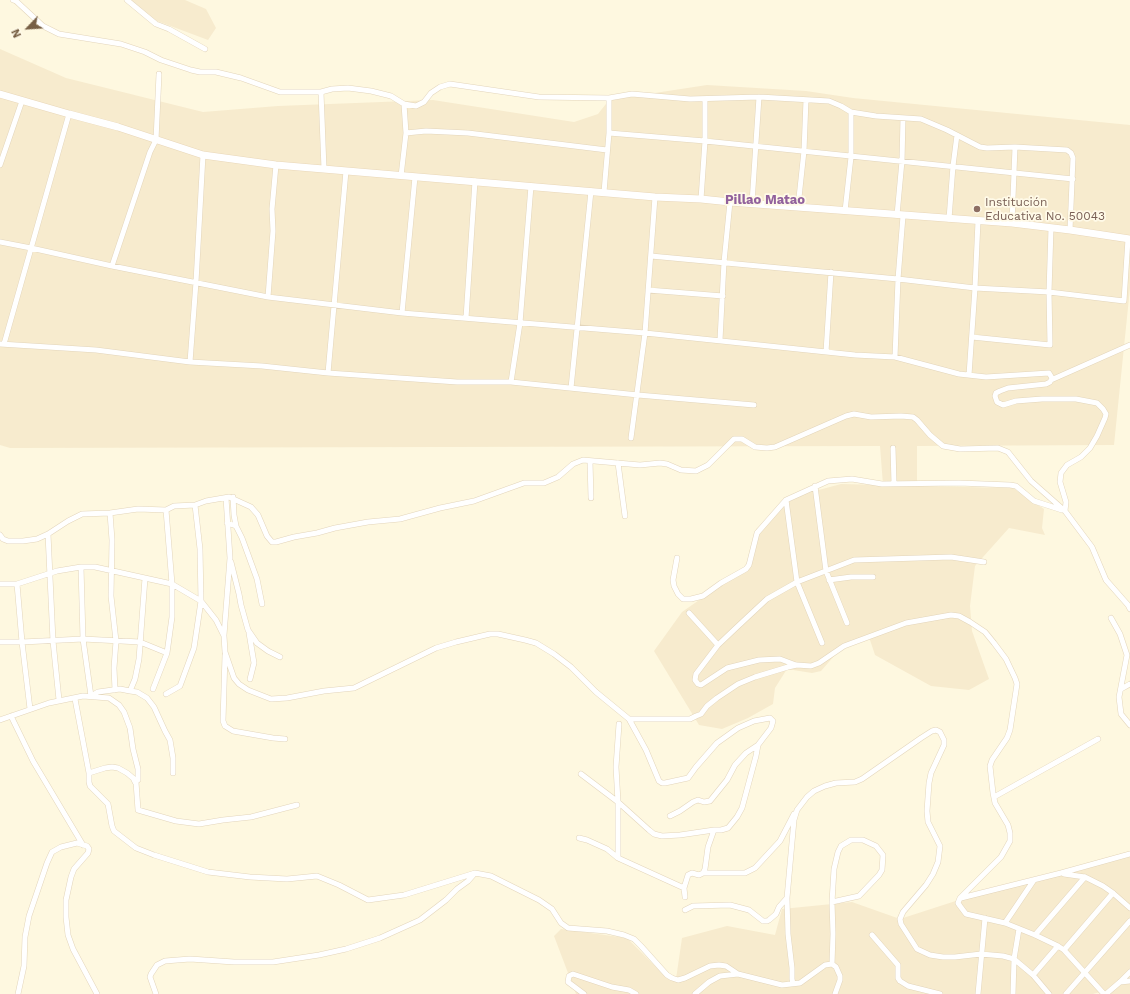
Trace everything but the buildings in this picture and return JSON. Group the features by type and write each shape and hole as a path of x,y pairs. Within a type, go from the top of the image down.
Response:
{"street":[{"path":"13,0 16,1 43,26 59,34 120,44 191,70 200,72 216,72 241,78 280,92 321,92 332,89 348,88 371,91 391,96 404,104 411,106 419,105 424,102 431,93 440,87 450,84 539,96 609,98 632,94 705,98 759,97 829,101 852,112 920,119 980,147 1015,147 1067,150 1071,153 1073,158 1070,230"},
{"path":"127,0 156,24 169,29 205,49"},
{"path":"112,266 150,152 156,140 158,74"},
{"path":"321,92 324,169"},
{"path":"0,94 118,127 203,155 276,165 656,197 798,206 900,216 1012,223 1129,239 1124,301 1049,292 975,288 831,272 651,256"},
{"path":"752,203 759,97"},
{"path":"604,192 609,133 609,98"},
{"path":"701,199 705,141 705,98"},
{"path":"0,165 22,100"},
{"path":"798,206 804,151 806,100"},
{"path":"401,176 406,133 404,104"},
{"path":"845,211 851,157 852,112"},
{"path":"69,114 2,344 96,350 190,362 262,366 328,373 457,382 511,382 754,405"},
{"path":"895,357 903,118"},
{"path":"406,133 426,131 468,133 607,150"},
{"path":"609,133 756,146 851,157 953,166 1013,174 1073,179"},
{"path":"949,219 957,135"},
{"path":"1012,223 1015,147"},
{"path":"190,362 203,155"},
{"path":"268,297 273,231 272,209 276,165"},
{"path":"328,373 346,171"},
{"path":"402,313 415,176"},
{"path":"466,318 475,181"},
{"path":"511,382 520,322 531,186"},
{"path":"571,388 591,191"},
{"path":"631,438 638,395 645,333 656,197"},
{"path":"720,340 724,262 730,202"},
{"path":"969,375 978,221"},
{"path":"972,337 1050,345 1049,292 1051,228"},
{"path":"0,242 268,297 402,313 645,333 855,355 895,357 924,363 959,374 986,377 1046,373 1051,376 1051,380"},
{"path":"826,352 831,272"},
{"path":"648,290 722,296"},
{"path":"1065,511 1066,502 1060,482 1061,473 1090,448 1097,436 1106,414 1097,403 1076,400 1022,400 1003,405 998,402 995,396 996,393 1004,389 1046,384 1051,380 1130,345"},
{"path":"0,535 2,539 8,541 36,539 48,534 82,514 110,513 138,509 166,510 174,506 195,505 206,501 232,498 251,507 258,515 266,536 272,542 276,542 335,528 368,522 400,519 440,508 474,501 524,483 544,483 558,477 578,461 640,465 660,463 667,464 681,470 696,471 708,465 734,439 742,439 755,447 775,447 846,416 854,414 871,417 901,416 912,417 918,420 933,438 943,446 960,449 998,448 1008,452 1031,481 1065,511 1092,547 1106,580 1130,609"},
{"path":"893,448 894,484"},
{"path":"590,461 591,498"},
{"path":"618,464 625,516"},
{"path":"677,558 674,586 678,594 683,599 691,600 703,596 721,583 746,569 749,565 757,533 786,500 828,481 847,479 894,484 959,483 1010,485 1016,486 1034,501 1065,511"},
{"path":"815,486 826,571 847,623"},
{"path":"226,498 230,558 239,594 240,605 248,630 254,663 250,679"},
{"path":"232,498 236,526 257,579 262,604"},
{"path":"786,500 797,582 822,643"},
{"path":"166,694 180,686 194,648 201,601 200,550 195,505"},
{"path":"153,689 167,653 172,617 172,584 166,510"},
{"path":"110,513 112,540 110,596 116,641 114,668 115,690"},
{"path":"227,523 236,526"},
{"path":"48,534 53,641 60,700"},
{"path":"797,665 787,660 780,659 759,660 734,665 719,672 699,685 695,680 696,674 718,645 767,599 797,582 854,560 951,557 984,562"},
{"path":"230,558 224,636 223,721 225,726 233,731 285,739"},
{"path":"0,584 17,584 58,571 81,567 95,567 172,584 201,601 216,620 224,636"},
{"path":"81,567 83,639 91,696"},
{"path":"829,580 851,577 873,577"},
{"path":"130,691 135,679 139,659 145,578"},
{"path":"17,584 30,709"},
{"path":"689,613 718,645"},
{"path":"629,719 690,719 701,714 707,706 738,684 755,676 797,665 811,666 819,663 844,646 906,623 951,615 959,616 985,632 1006,659 1017,684 1010,730 1007,738 992,760 990,766 995,802 1008,824 1010,841 1001,857 960,898 958,903 966,914 1005,923 1058,946 1064,950 1105,994 1130,972"},
{"path":"1111,618 1120,634 1127,655 1119,697 1120,710 1130,725"},
{"path":"248,630 257,643 280,657"},
{"path":"225,652 234,678 238,684 272,700 354,688 436,648 481,636 498,634 536,643 571,667 596,692 629,719 646,750 659,781 662,783 688,778 696,766 717,743 730,733 754,721 770,718 773,721 773,724 758,745 746,753 735,765 727,780 710,801 704,802 698,800 670,816"},
{"path":"0,642 83,639 140,642 167,653"},
{"path":"1121,688 1130,684"},
{"path":"91,696 98,692 120,689 137,692 148,698 170,740 174,758 173,774"},
{"path":"0,720 60,700 75,699 83,696 109,698 124,712 130,728 139,776 136,782 138,810 176,820 199,824 223,820 251,818 297,805"},
{"path":"75,699 89,773 90,786 108,804 112,826 117,834 136,848 208,872 250,877 287,879 317,876 339,885 368,900 404,895 475,873 491,876 539,900 552,909 561,923 568,928 607,931 634,939 667,975 672,978 678,980 710,966 719,965 726,966 738,974 782,985 794,984 800,983 825,965 832,964 836,967 840,976 835,994"},
{"path":"11,716 33,761 83,845"},
{"path":"618,858 618,802 616,767 619,724"},
{"path":"685,897 684,888 688,875 692,873 699,875 703,873 745,873 755,868 780,840 797,810 807,797 814,791 836,783 855,782 862,779 932,731 936,730 940,732 944,740 944,745 931,773 927,811 928,822 940,846 938,862 934,874 903,912 900,918 901,924 912,944 923,952 942,957 981,954 1004,956 1014,959 1033,975 1049,994"},
{"path":"994,797 1098,739"},
{"path":"581,774 618,802 654,834 662,836 680,835 721,830 728,828 740,812 758,745"},
{"path":"89,773 104,768 118,768 127,773 136,782"},
{"path":"794,984 792,979 788,934 787,898 794,820 797,810"},
{"path":"703,873 705,869 708,847 714,830"},
{"path":"578,838 587,840 606,849 618,858 684,888"},
{"path":"832,902 859,896 879,875 882,870 883,855 871,842 857,839 851,840 841,846 836,858 832,902 832,964"},
{"path":"18,994 24,966 25,937 29,916 49,858 52,852 61,847 77,843 89,849 88,853 74,868 71,877 66,900 68,935 73,949 97,994"},
{"path":"960,898 1130,854"},
{"path":"156,994 150,977 157,965 165,961 190,959 234,962 273,962 319,955 346,948 380,938 420,920 446,900 475,873"},
{"path":"1061,873 1085,877 1103,886 1130,908"},
{"path":"1035,935 1085,877"},
{"path":"1005,923 1034,880"},
{"path":"1064,950 1113,893"},
{"path":"685,910 693,906 730,905 749,910 763,921 767,921 776,914 779,907 787,898"},
{"path":"978,994 985,918"},
{"path":"1066,994 1130,922"},
{"path":"1013,994 1014,959 1019,929"},
{"path":"872,935 898,965 898,978 900,981 908,986 940,994"},
{"path":"1033,975 1058,946"},
{"path":"584,994 568,982 569,976 573,974 612,987 629,990 636,994"},
{"path":"695,994 708,982 720,976 738,974"},
{"path":"1120,982 1130,981"}],"shaded area":[{"path":"130,0 185,0 206,9 216,28 208,40 152,19"},
{"path":"0,49 66,78 203,112 278,106 433,100 574,122 598,114 609,100 707,85 806,91 853,98 1130,125 1130,288 1114,445 917,446 917,486 1013,488 1044,509 1042,528 1045,535 1009,528 975,566 970,606 972,631 989,679 969,690 931,686 875,655 869,637 842,647 821,671 812,673 787,669 775,688 773,704 748,718 722,729 699,725 654,651 682,612 748,566 756,529 790,498 803,492 815,491 841,484 883,485 880,446 10,448 0,445"},
{"path":"1130,851 1130,994 1111,994 1103,991 1093,994 576,994 554,936 561,929 627,938 666,977 676,979 682,938 727,926 775,935 782,909 852,902 900,919 968,897"}],"place":[{"name":"Institución Educativa No. 50043","path":"977,209"}],"district":[{"name":"Pillao Matao","path":"765,200"}]}
